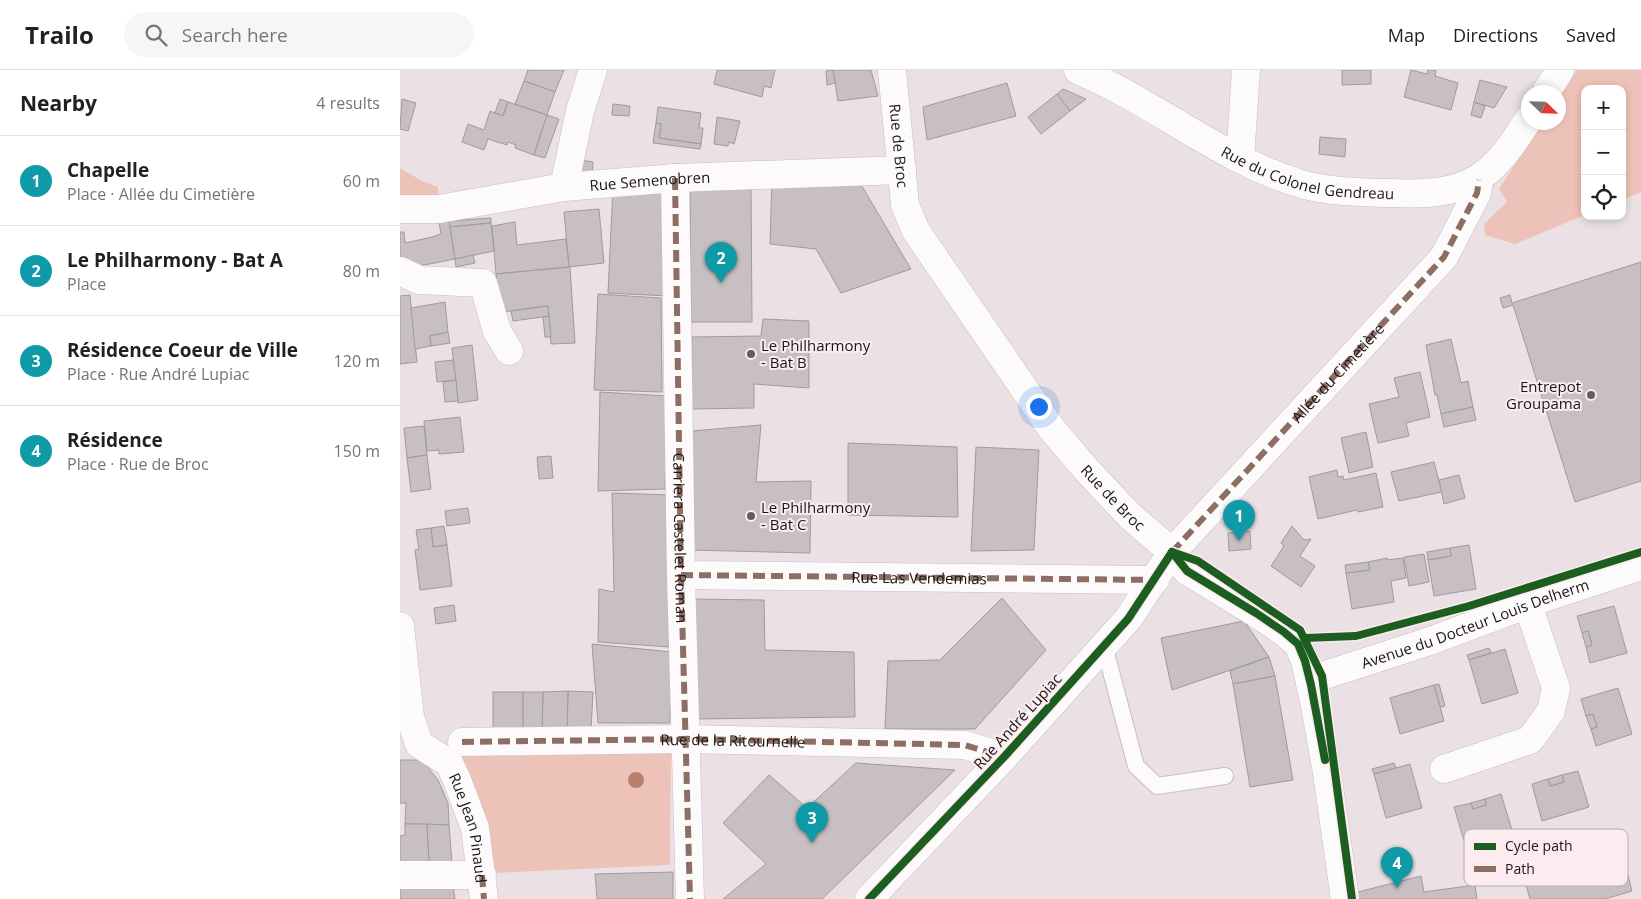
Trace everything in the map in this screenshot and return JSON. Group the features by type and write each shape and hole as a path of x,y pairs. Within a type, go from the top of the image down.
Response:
{"street":[{"path":"564,187 580,111 593,70"},
{"name":"Rue de Broc","path":"892,70 905,205 916,231 1051,428 1130,516 1172,552 1187,571 1256,613 1298,644 1305,661 1311,686 1327,773 1345,899"},
{"name":"Rue du Colonel Gendreau","path":"1078,70 1128,94 1240,159 1278,176 1306,185 1339,191 1412,194 1442,192 1463,187 1479,180 1498,165 1521,130"},
{"path":"1240,159 1246,70"},
{"path":"1550,85 1560,70"},
{"name":"Rue Semenobren","path":"400,209 439,208 564,187 675,178 902,170"},
{"name":"Carriera Castelet Roman","path":"675,178 681,575 690,899"},
{"name":"Allée du Cimetière","path":"1172,552 1444,257 1477,193 1479,180"},
{"path":"400,271 419,280 483,284 497,331 509,352"},
{"name":"Rue André Lupiac","path":"869,899 1004,757 1128,619 1172,552"},
{"name":"Avenue du Docteur Louis Delherm","path":"1311,686 1322,676 1430,641 1641,566"},
{"name":"Rue Las Vendemias","path":"681,575 1155,580"},
{"path":"1444,769 1530,740 1552,711 1556,688 1528,605"},
{"name":"Rue Jean Pinaud","path":"400,626 410,717 409,744 448,763 457,780 475,828 483,887"},
{"name":"Rue de la Ritournelle","path":"462,742 686,738 965,745 1004,757"},
{"path":"400,875 483,887"}],"lane":[{"path":"1104,645 1136,766 1157,786 1224,776"}],"shaded area":[{"path":"1577,70 1641,70 1641,192 1626,198 1626,85 1581,85 1581,217 1515,244 1485,235 1484,224 1507,202 1499,189 1537,130 1566,130 1566,87"},
{"path":"400,168 422,181 438,187 438,196 400,201"},
{"path":"453,750 671,752 670,865 494,873"}],"building":[{"path":"528,70 564,70 555,92 524,81"},
{"path":"717,70 775,70 771,88 764,86 762,97 714,84"},
{"path":"833,70 871,70 878,96 838,101"},
{"path":"833,70 835,83 827,85 826,71"},
{"path":"1342,70 1371,70 1371,84 1342,85"},
{"path":"1411,70 1427,74 1428,70 1436,71 1435,76 1458,83 1451,110 1404,97"},
{"path":"1480,80 1507,87 1494,108 1474,102"},
{"path":"524,81 555,92 547,115 515,104"},
{"path":"1007,83 1016,116 927,140 923,107"},
{"path":"1063,89 1086,99 1070,111 1057,94"},
{"path":"1057,94 1070,111 1041,134 1028,117"},
{"path":"402,99 416,103 408,131 400,129"},
{"path":"500,99 508,102 503,116 495,113"},
{"path":"508,102 547,115 534,155 515,148 516,145 508,142 507,145 488,139 484,150 462,142 468,124 484,130 490,111 503,116"},
{"path":"1474,102 1485,106 1481,118 1471,115"},
{"path":"613,104 630,106 629,116 612,115"},
{"path":"658,107 701,113 699,128 703,128 701,144 659,138 661,124 656,123"},
{"path":"547,115 559,119 545,158 534,155"},
{"path":"717,117 740,121 734,144 729,142 728,146 714,144"},
{"path":"656,123 661,124 659,138 701,144 700,149 653,143"},
{"path":"1320,137 1346,139 1345,157 1319,154"},
{"path":"580,160 593,162 592,185 578,185"},
{"path":"772,177 860,183 911,269 841,293 816,249 770,244"},
{"path":"669,185 668,296 608,293 613,187"},
{"path":"690,185 751,185 752,322 691,322"},
{"path":"599,209 604,263 569,267 564,212"},
{"path":"491,218 491,223 450,227 449,221"},
{"path":"449,221 455,259 419,266 400,259 400,232 404,232 405,243 432,237 441,234 439,222"},
{"path":"515,222 517,245 566,239 569,267 496,274 492,226"},
{"path":"491,223 494,251 455,259 450,227"},
{"path":"473,255 475,263 456,267 455,259"},
{"name":"Entrepot Groupama","path":"1641,262 1641,481 1575,502 1513,305 1503,308 1500,298 1510,295 1512,303"},
{"path":"570,267 575,343 551,344 548,306 502,312 496,274"},
{"path":"598,294 661,298 662,392 594,390"},
{"path":"410,295 417,362 400,364 400,296"},
{"path":"445,302 448,332 430,336 431,346 415,349 411,308"},
{"path":"548,306 549,316 513,321 511,311"},
{"path":"549,316 551,337 545,337 543,317"},
{"name":"Le Philharmony - Bat B","path":"763,319 809,321 809,388 754,384 754,408 691,409 692,337 761,336"},
{"path":"448,332 450,343 431,346 430,336"},
{"path":"1451,339 1461,383 1468,381 1473,407 1441,414 1437,395 1435,395 1426,345"},
{"path":"472,345 478,400 458,403 452,348"},
{"path":"453,360 456,380 437,382 435,362"},
{"path":"1420,372 1430,417 1406,423 1409,436 1378,443 1369,404 1399,397 1394,378"},
{"path":"456,380 458,401 445,402 443,382"},
{"path":"600,392 667,396 665,489 598,491"},
{"path":"1473,407 1476,420 1444,427 1441,414"},
{"path":"460,417 464,452 439,454 439,450 427,451 424,421"},
{"name":"Le Philharmony - Bat C","path":"761,425 756,482 811,481 810,553 690,550 692,431"},
{"path":"424,426 427,455 407,458 404,428"},
{"path":"1366,432 1373,467 1349,473 1341,438"},
{"path":"848,443 957,447 958,517 848,515"},
{"path":"976,447 1039,450 1034,550 971,551"},
{"path":"427,455 431,489 411,492 407,458"},
{"path":"551,456 553,478 539,479 537,457"},
{"path":"1434,462 1442,492 1399,501 1391,472"},
{"path":"1337,470 1338,477 1343,476 1344,480 1376,473 1383,507 1358,512 1357,510 1318,519 1309,477"},
{"path":"1459,475 1465,498 1444,504 1439,480"},
{"path":"612,493 671,495 669,647 598,642 599,589 614,592"},
{"path":"468,508 470,523 447,526 445,511"},
{"path":"444,526 447,545 433,547 431,528"},
{"path":"1292,526 1304,540 1311,539 1300,556 1315,566 1301,587 1271,566 1284,546 1281,543"},
{"path":"431,528 433,547 447,545 452,586 420,590 415,550 419,549 416,530"},
{"path":"1250,531 1251,549 1229,551 1228,533"},
{"path":"1469,545 1476,589 1434,596 1428,560 1451,556 1450,548"},
{"path":"1450,548 1451,556 1428,560 1427,552"},
{"path":"1424,554 1429,582 1409,586 1404,557"},
{"path":"1387,558 1387,560 1403,558 1406,578 1391,581 1394,602 1352,609 1346,573 1370,570 1368,562"},
{"path":"1368,562 1370,570 1346,573 1345,565"},
{"path":"1002,598 1046,650 975,729 885,729 888,661 940,660"},
{"path":"692,599 764,600 765,650 854,652 855,717 694,719"},
{"path":"454,605 456,621 436,624 434,608"},
{"path":"1614,606 1627,653 1590,663 1586,647 1592,645 1588,631 1582,633 1577,616"},
{"path":"1244,621 1269,657 1172,690 1161,638"},
{"path":"1588,631 1592,645 1586,647 1582,633"},
{"path":"592,644 672,652 670,723 598,723"},
{"path":"1489,648 1491,653 1469,660 1467,655"},
{"path":"1505,649 1518,693 1482,704 1469,660"},
{"path":"1269,657 1275,676 1233,684 1230,671"},
{"path":"1275,676 1293,780 1250,787 1233,684"},
{"path":"1439,684 1445,706 1440,707 1434,685"},
{"path":"1434,685 1444,721 1400,734 1390,698"},
{"path":"1618,688 1632,734 1596,746 1591,729 1597,727 1593,714 1586,716 1581,699"},
{"path":"568,691 593,692 591,730 567,730"},
{"path":"568,691 567,730 542,729 543,692"},
{"path":"493,692 523,692 523,729 493,729"},
{"path":"523,692 543,692 542,729 523,729"},
{"path":"1593,714 1597,727 1591,729 1586,716"},
{"path":"400,760 422,760 438,780 448,803 449,825 405,824 406,803 400,803"},
{"path":"856,763 955,770 822,899 723,899 766,864 723,823 769,775 807,808"},
{"path":"1394,763 1396,768 1374,774 1372,769"},
{"path":"1410,764 1422,808 1386,818 1374,774"},
{"path":"1578,771 1589,807 1542,821 1532,784 1548,779 1550,786 1564,782 1562,775"},
{"path":"1562,775 1564,782 1550,786 1548,779"},
{"path":"1501,794 1512,829 1464,829 1464,841 1454,807 1471,803 1473,809 1486,805 1485,799"},
{"path":"1485,799 1486,805 1473,809 1471,803"},
{"path":"405,824 427,824 429,862 400,862 400,836 405,835"},
{"path":"427,824 449,825 452,863 429,862"},
{"path":"673,872 673,899 597,899 595,874"},
{"path":"1421,876 1424,892 1475,886 1477,899 1359,899 1358,892"},
{"path":"1628,876 1632,891 1605,899 1530,899 1526,886 1628,886"},
{"path":"400,886 453,886 455,899 400,899"}],"marked path":[{"path":"675,178 681,575 690,899"},
{"path":"1172,552 1444,257 1477,193 1479,180"},
{"path":"681,575 1155,580"},
{"path":"462,742 686,739 965,745 1004,757"},
{"path":"482,875 484,899"}],"cycle path":[{"path":"1172,552 1198,561 1300,630 1322,676 1352,899"},
{"path":"1172,552 1187,571 1256,613 1298,644 1305,661 1311,685 1325,760"},
{"path":"869,899 1004,757 1128,619 1172,552"},
{"path":"1305,638 1356,636 1469,606 1641,552"}],"place":[{"name":"Le Philharmony - Bat A","path":"721,283"},
{"name":"Le Philharmony - Bat B","path":"751,354"},
{"name":"Entrepot Groupama","path":"1591,395"},
{"name":"Le Philharmony - Bat C","path":"751,516"},
{"name":"Chapelle","path":"1239,541"},
{"name":"Résidence Coeur de Ville","path":"812,843"},
{"name":"Résidence","path":"1397,888"}]}
